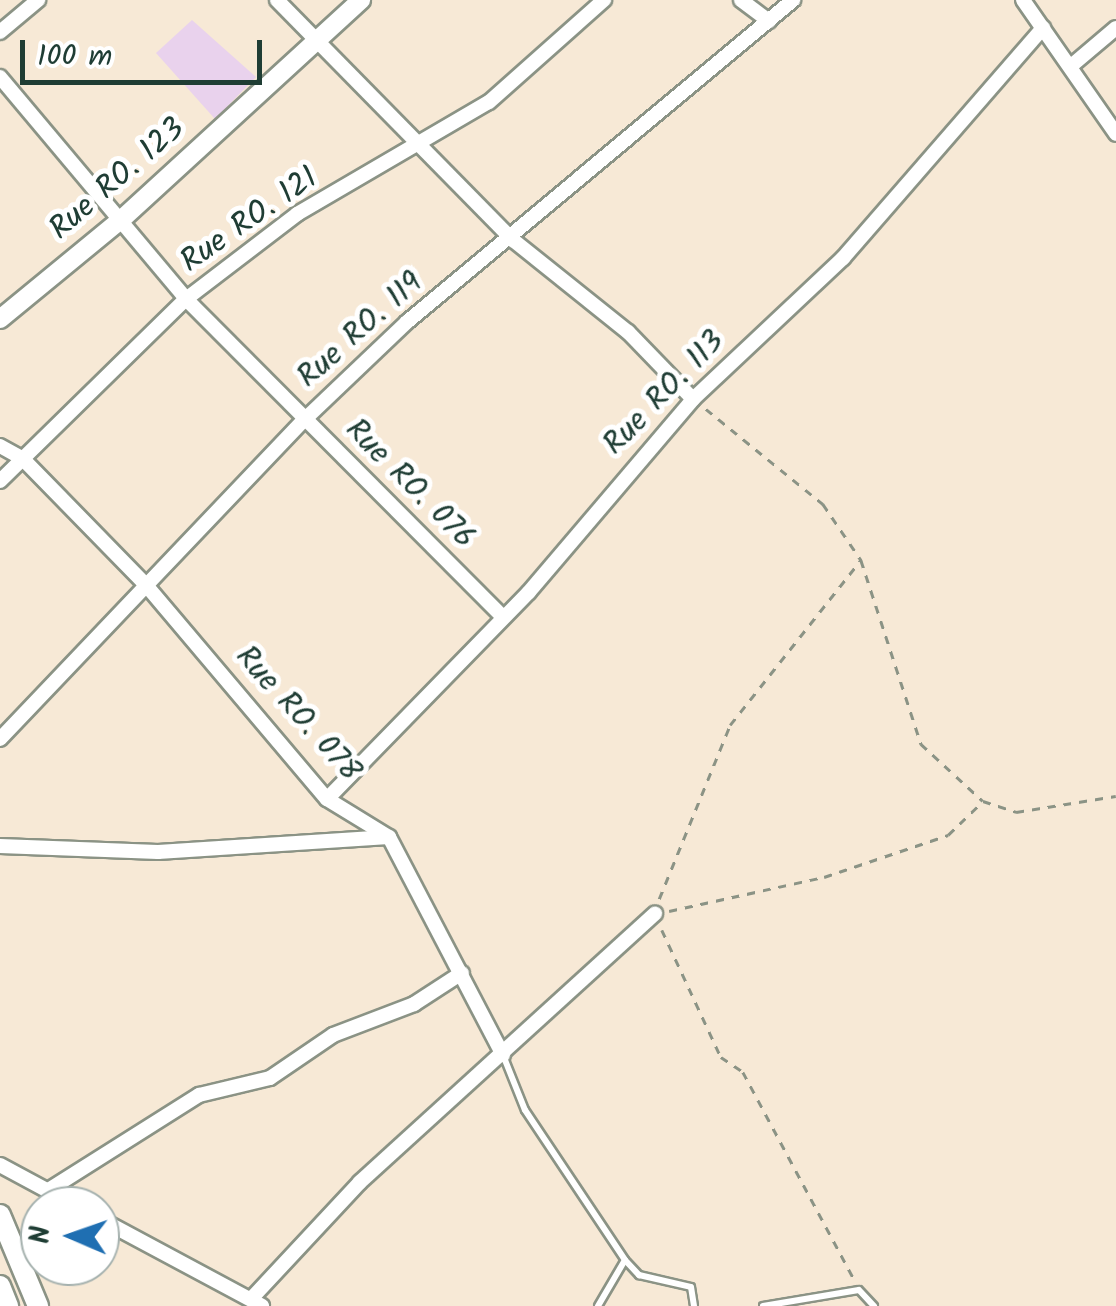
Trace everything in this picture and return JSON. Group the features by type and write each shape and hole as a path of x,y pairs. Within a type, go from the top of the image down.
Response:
{"main road":[{"path":"0,1215 38,1306"},
{"path":"0,1286 8,1306"}],"street":[{"path":"0,32 38,0"},
{"path":"277,0 513,240 628,332 693,399"},
{"name":"Rue RO. 123","path":"0,319 123,218 361,0"},
{"name":"Rue RO. 121","path":"0,481 186,299 297,214 420,147 490,102 604,0"},
{"path":"741,0 769,20"},
{"name":"Rue RO. 119","path":"0,739 304,420 406,322 513,240 794,0"},
{"path":"1022,0 1116,134"},
{"name":"Rue RO. 113","path":"328,799 502,616 693,399 843,258 1043,28"},
{"path":"1070,66 1116,28"},
{"name":"Rue RO. 076","path":"0,77 123,218 186,299 502,616"},
{"name":"Rue RO. 078","path":"0,446 22,458 146,585 328,799 390,837"},
{"path":"0,846 158,852 390,837 503,1055"},
{"path":"120,1230 257,1303 360,1182 654,914"},
{"path":"55,1186 199,1096 270,1078 333,1034 414,1004 462,973"},
{"path":"0,1165 38,1186"}],"lane":[{"path":"503,1055 524,1110 625,1260 639,1276 691,1287 694,1306"},
{"path":"598,1306 625,1260"},
{"path":"763,1306 859,1290 874,1306"}],"path":[{"path":"693,399 823,504 861,560 921,744 983,801 1016,812 1116,796"},
{"path":"859,1290 743,1072 721,1057 654,914 674,849 730,724 861,560"},
{"path":"654,914 824,877 948,836 983,801"}],"shaded area":[{"path":"192,20 256,77 215,119 156,53"}]}
